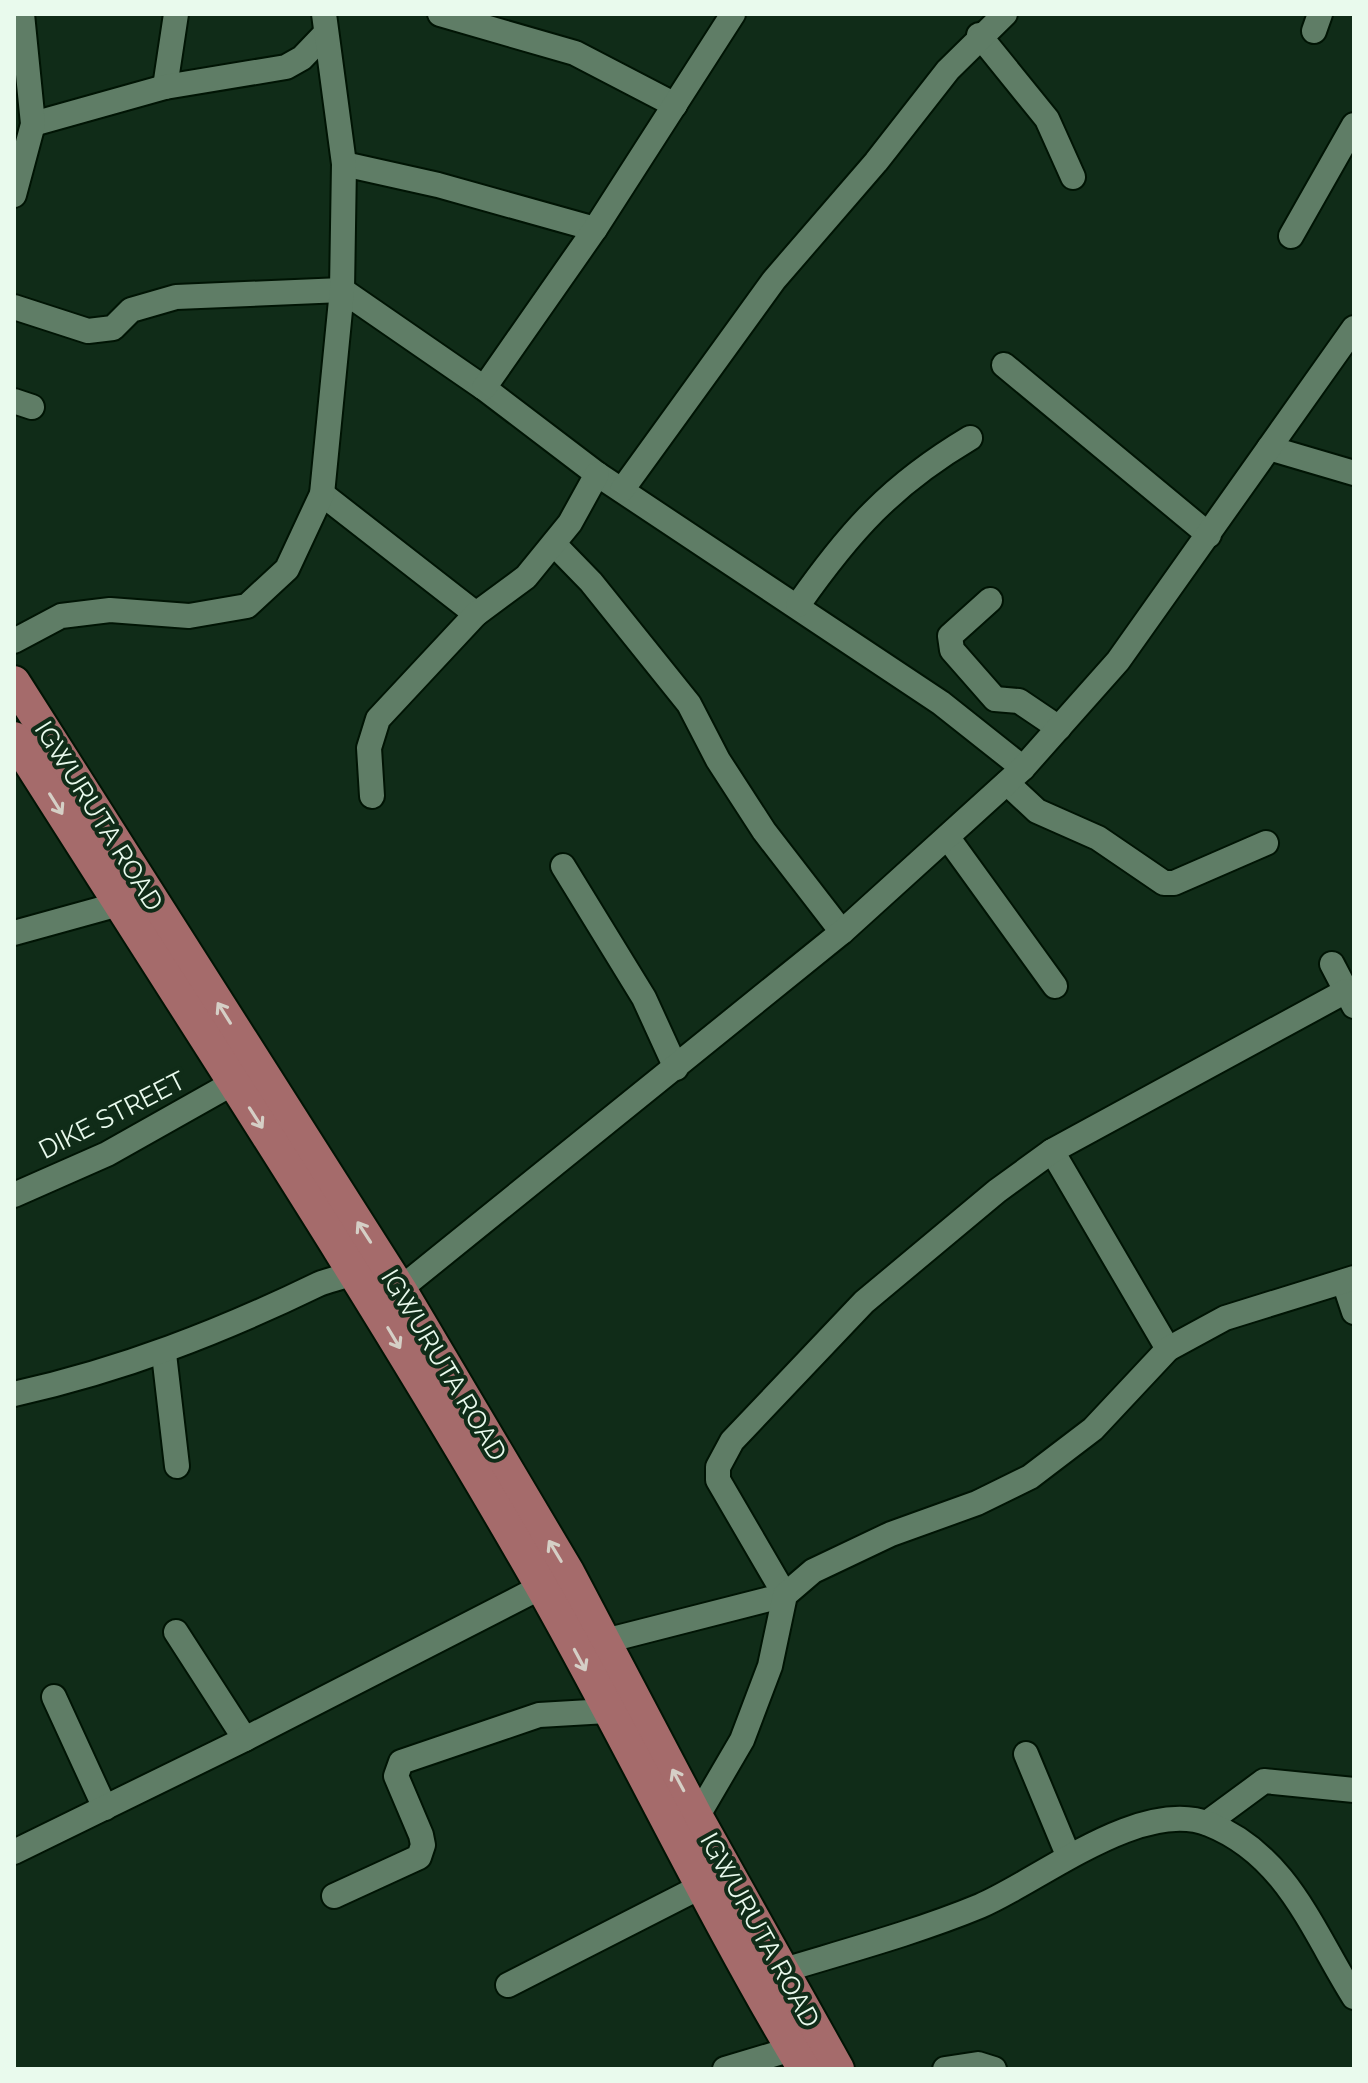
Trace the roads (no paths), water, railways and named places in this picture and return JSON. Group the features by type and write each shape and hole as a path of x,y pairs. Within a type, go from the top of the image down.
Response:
{"main road":[{"name":"IGWURUTA ROAD","path":"14,682 400,1289 568,1572 697,1817 838,2069"},
{"name":"IGWURUTA ROAD","path":"14,738 354,1272 541,1587 798,2059"}],"street":[{"path":"14,195 33,124 22,14"},
{"path":"165,87 176,14"},
{"path":"440,14 575,53 675,105"},
{"path":"484,388 595,229 733,14"},
{"path":"622,490 774,280 979,35 1005,14"},
{"path":"33,124 165,87 286,67 302,58 324,24"},
{"path":"14,641 61,616 110,610 189,616 247,606 287,569 322,494 342,290 344,164 324,24"},
{"path":"979,35 1047,119 1073,177"},
{"path":"1291,236 1354,125"},
{"path":"344,164 438,185 595,229"},
{"path":"14,307 88,331 113,328 131,310 176,297 342,290 484,388 597,474 941,703 1015,776 1037,811 1098,838 1164,883 1174,883 1266,843"},
{"path":"400,1289 842,932 1015,776 1118,661 1354,328"},
{"path":"1004,365 1209,535"},
{"path":"798,605 841,543 877,505 927,464 970,438"},
{"path":"1269,448 1354,473"},
{"path":"372,796 369,748 378,719 476,614 526,577 554,544 597,474"},
{"path":"322,494 476,614"},
{"path":"554,544 591,582 689,704 718,760 764,831 842,932"},
{"path":"990,600 950,636 952,650 995,699 1019,701 1059,728"},
{"path":"948,838 1055,986"},
{"path":"563,866 644,998 676,1068"},
{"path":"14,933 119,904"},
{"path":"697,1817 742,1740 770,1666 785,1595 718,1480 718,1467 732,1441 864,1302 997,1191 1052,1151 1350,999 1332,964"},
{"name":"DIKE STREET","path":"14,1195 107,1154 233,1083"},
{"path":"1052,1151 1168,1349"},
{"path":"14,1394 164,1354 252,1318 328,1280 354,1272"},
{"path":"605,1641 785,1595 813,1571 865,1546 977,1503 1030,1477 1093,1429 1168,1349 1225,1318 1261,1304 1349,1280 1354,1312"},
{"path":"164,1354 177,1466"},
{"path":"14,1852 245,1739 541,1587"},
{"path":"176,1632 245,1739"},
{"path":"54,1697 105,1808"},
{"path":"334,1896 419,1857 423,1845 421,1835 396,1776 401,1762 539,1715 607,1711"},
{"path":"1026,1754 1068,1855"},
{"path":"1207,1823 1264,1781 1354,1790"},
{"path":"784,1970 931,1926 985,1904 1068,1855 1123,1832 1170,1820 1207,1823 1266,1861 1298,1898 1354,1997"},
{"path":"508,1985 702,1886"},
{"path":"725,2069 798,2059"},
{"path":"945,2069 978,2064 994,2069"}]}
